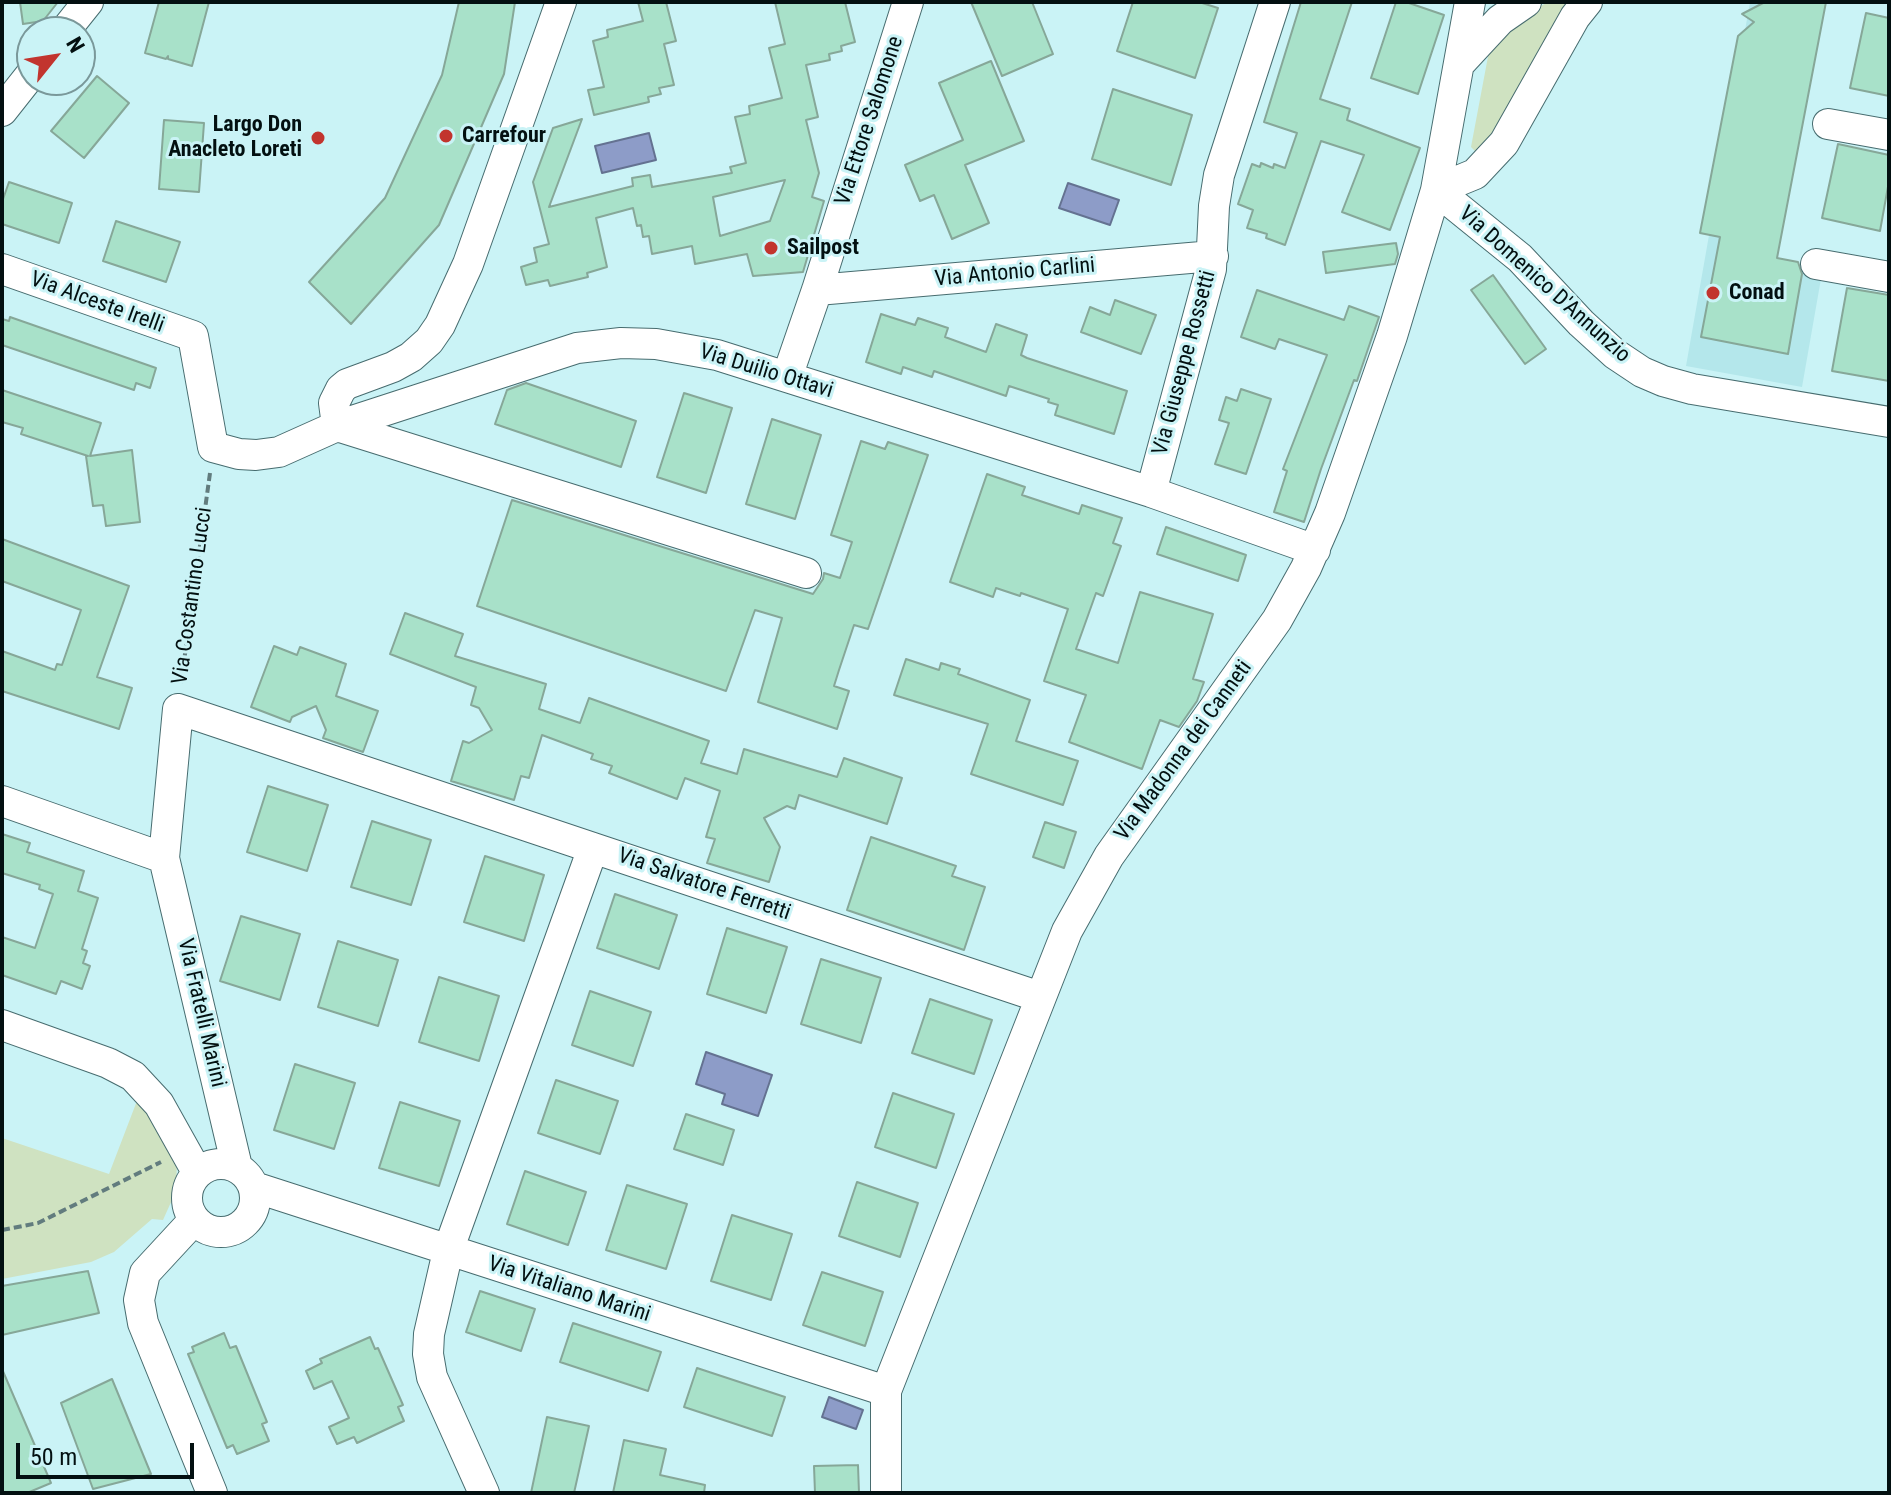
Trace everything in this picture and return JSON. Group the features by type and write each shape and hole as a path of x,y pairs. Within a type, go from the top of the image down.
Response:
{"street":[{"path":"561,2 468,264 449,309 429,341 411,357 341,389 334,403 337,426 806,573"},
{"name":"Via Ettore Salomone","path":"787,377 908,2"},
{"name":"Via Giuseppe Rossetti","path":"1151,492 1208,280 1213,256 1214,206 1219,175 1275,2"},
{"name":"Via Madonna dei Canneti","path":"886,1493 886,1391 1067,931 1103,866 1285,607 1315,550 1339,490 1392,336 1436,190 1470,2"},
{"path":"1461,62 1500,20 1526,2"},
{"path":"1436,190 1475,174 1504,143 1568,29 1587,2"},
{"path":"2,111 16,93"},
{"path":"1828,124 1889,135"},
{"name":"Via Domenico D'Annunzio","path":"1436,190 1520,258 1581,323 1615,354 1642,372 1692,389 1889,422"},
{"name":"Via Antonio Carlini","path":"817,290 1213,256"},
{"path":"1816,264 1889,277"},
{"name":"Via Alceste Irelli","path":"2,269 193,336 213,447"},
{"name":"Via Duilio Ottavi","path":"213,447 239,454 267,454 292,447 337,426 565,352 589,346 638,343 690,349 787,377 1151,492 1315,550"},
{"path":"178,709 593,848"},
{"name":"Via Costantino Lucci","path":"164,858 178,709"},
{"path":"2,801 164,858"},
{"name":"Via Salvatore Ferretti","path":"484,1493 436,1385 428,1354 430,1326 448,1251 593,848 1040,997"},
{"name":"Via Fratelli Marini","path":"164,858 245,1177"},
{"path":"2,1025 125,1071 153,1096 191,1160 191,1180 186,1200 194,1220 214,1232 237,1228 253,1211 255,1199 245,1177 216,1163 191,1160"},
{"name":"Via Vitaliano Marini","path":"245,1177 448,1251 886,1391"},
{"path":"194,1220 145,1273 139,1291 139,1309 212,1493"}],"path":[{"name":"Via Costantino Lucci","path":"178,709 213,447"},
{"path":"2,1230 38,1223 158,1165 191,1160"}],"shaded area":[{"path":"1750,2 1820,2 1775,264 1822,273 1802,387 1686,366"},
{"path":"649,133 656,160 602,173 595,146"},
{"path":"1068,183 1119,200 1110,225 1059,208"},
{"path":"706,1052 772,1075 758,1116 722,1104 725,1094 696,1084"},
{"path":"829,1397 863,1410 856,1429 822,1417"}],"green space":[{"path":"1548,2 1578,2 1485,150 1476,152 1471,147 1490,46 1503,28"},
{"path":"140,1093 177,1162 176,1191 163,1220 152,1219 114,1252 91,1262 2,1279 2,1138 109,1174"}],"building":[{"path":"20,2 58,2 47,16 22,16"},
{"path":"159,2 209,2 192,66 168,59 168,56 166,59 145,53"},
{"name":"Carrefour","path":"459,2 515,2 504,74 439,225 351,324 309,282 385,198 442,75"},
{"path":"638,2 666,2 676,41 664,44 674,85 659,88 661,94 648,97 649,102 594,115 588,90 604,87 593,41 608,37 607,30 643,21"},
{"path":"775,2 845,2 855,42 841,46 842,51 829,54 830,60 806,65 818,117 806,120 819,173 812,197 824,201 803,272 753,276 747,254 695,264 692,246 652,254 649,236 643,237 633,208 596,218 607,267 587,273 588,277 550,286 548,280 526,285 521,267 537,262 534,248 549,244 533,182 553,128 582,119 549,207 633,186 632,178 650,175 652,187 732,173 730,167 746,163 735,117 750,114 749,106 782,98 769,48 785,44","holes":["785,180 770,221 720,236 713,197"]},
{"path":"971,2 1032,2 1053,54 1002,76"},
{"path":"1133,2 1199,2 1218,8 1195,78 1117,51"},
{"path":"1301,2 1352,2 1320,99 1350,109 1347,120 1420,148 1390,230 1342,212 1364,155 1321,141 1285,245 1266,238 1267,234 1247,228 1253,210 1238,204 1252,164 1260,167 1261,163 1273,168 1274,164 1285,168 1297,133 1264,122"},
{"path":"1396,2 1406,2 1444,15 1418,94 1371,78"},
{"path":"1765,2 1826,2 1777,258 1798,262 1802,274 1788,354 1701,337 1720,237 1700,233 1738,36 1754,22 1742,14"},
{"path":"1866,13 1889,18 1889,96 1850,88"},
{"path":"991,61 1024,141 965,165 989,223 952,239 934,195 920,201 905,165 963,140 939,83"},
{"path":"96,77 129,103 84,158 51,131 80,96 96,96"},
{"path":"1113,89 1192,115 1171,185 1092,159"},
{"path":"164,120 204,123 199,192 159,189"},
{"path":"1838,144 1889,155 1889,181 1880,231 1822,218"},
{"path":"9,182 72,203 59,243 2,224 2,202"},
{"path":"116,221 180,242 166,282 103,261"},
{"path":"1396,243 1398,254 1395,264 1326,273 1323,252"},
{"path":"1493,275 1546,349 1525,364 1471,290"},
{"path":"1847,288 1889,295 1889,381 1832,371"},
{"path":"1257,290 1344,320 1349,306 1379,317 1304,522 1274,512 1287,471 1283,469 1327,355 1279,339 1275,349 1241,337"},
{"path":"1115,300 1156,315 1141,354 1081,332 1090,307 1110,315"},
{"path":"881,314 915,325 918,318 948,328 945,337 986,352 996,324 1027,335 1021,355 1127,391 1114,434 1055,415 1058,405 1048,402 1049,399 1009,386 1006,396 934,371 932,377 903,367 901,374 866,362"},
{"path":"10,317 156,368 150,388 136,383 134,390 2,345 2,319 9,321"},
{"path":"526,383 636,421 621,467 495,424 507,390"},
{"path":"1241,389 1271,399 1246,474 1215,464 1229,423 1219,420 1226,397 1237,401"},
{"path":"2,390 101,423 90,456 132,450 140,522 106,526 103,505 93,506 88,456 21,434 23,428 2,422"},
{"path":"684,393 732,408 706,493 657,477"},
{"path":"772,419 821,435 795,519 746,504"},
{"path":"861,441 885,449 888,442 928,455 868,629 854,625 839,670 834,686 849,691 837,729 758,702 782,618 755,610 726,691 477,606 512,500 813,594 824,573 840,578 852,542 831,535"},
{"path":"987,474 1025,487 1022,495 1079,514 1082,505 1122,518 1113,543 1121,546 1103,596 1096,593 1076,649 1118,663 1140,592 1213,614 1193,679 1204,682 1197,701 1179,727 1160,720 1142,769 1069,742 1086,695 1044,681 1068,609 1021,593 1020,596 996,588 993,597 950,582"},
{"path":"1166,527 1246,555 1238,581 1157,554"},
{"path":"2,539 129,586 97,677 132,688 119,729 2,691 2,651 55,670 57,664 62,665 81,610 2,581"},
{"path":"405,613 463,634 455,656 546,684 539,709 580,723 589,698 709,741 701,763 737,774 744,749 837,777 844,758 902,778 887,824 799,795 795,809 787,806 764,818 780,847 769,882 707,863 715,839 706,837 720,791 685,778 677,799 609,773 612,766 591,759 593,754 542,735 529,778 521,776 514,800 451,781 463,741 469,743 492,730 479,708 471,705 476,687 390,654"},
{"path":"274,646 297,655 300,647 346,664 336,696 378,711 363,752 323,738 326,730 316,706 292,717 290,722 251,707"},
{"path":"906,659 939,670 941,663 960,669 958,674 1030,700 1016,741 1078,761 1063,805 971,774 988,724 894,695"},
{"path":"268,786 328,805 307,871 247,852"},
{"path":"372,821 431,840 411,905 351,887"},
{"path":"1045,822 1076,832 1064,868 1033,857"},
{"path":"2,834 30,843 27,852 84,871 78,891 98,898 82,949 87,951 83,963 90,966 82,989 61,981 56,994 2,975 2,937 35,948 53,894 39,889 40,885 2,873"},
{"path":"871,837 956,866 952,876 985,887 964,950 847,910"},
{"path":"485,856 544,875 524,941 464,922"},
{"path":"615,894 677,915 659,969 597,948"},
{"path":"241,916 300,934 280,1000 220,981"},
{"path":"727,928 787,947 766,1013 707,994"},
{"path":"338,941 398,960 378,1026 318,1007"},
{"path":"821,959 881,978 861,1043 801,1024"},
{"path":"439,977 499,996 479,1061 419,1042"},
{"path":"590,991 651,1012 633,1066 572,1045"},
{"path":"930,999 992,1020 974,1074 912,1053"},
{"path":"295,1064 355,1083 334,1149 274,1130"},
{"path":"556,1080 618,1101 600,1154 538,1133"},
{"path":"893,1093 954,1114 936,1168 875,1147"},
{"path":"400,1102 460,1121 439,1186 379,1168"},
{"path":"686,1114 734,1130 723,1165 674,1149"},
{"path":"525,1171 586,1192 568,1245 507,1224"},
{"path":"857,1182 918,1203 900,1257 839,1236"},
{"path":"627,1185 687,1204 666,1269 606,1250"},
{"path":"732,1215 792,1234 771,1300 711,1281"},
{"path":"88,1271 99,1313 2,1335 2,1286"},
{"path":"822,1272 883,1292 865,1346 803,1325"},
{"path":"480,1291 535,1309 521,1351 466,1332"},
{"path":"573,1323 661,1352 648,1391 560,1362"},
{"path":"224,1333 230,1348 236,1346 267,1422 262,1424 269,1441 237,1454 233,1445 227,1448 188,1354 194,1352 192,1347"},
{"path":"370,1337 403,1405 398,1407 404,1421 357,1443 354,1437 337,1444 329,1427 349,1418 332,1381 314,1389 306,1371 322,1363 320,1359"},
{"path":"697,1368 785,1397 772,1436 684,1407"},
{"path":"2,1369 51,1483 27,1493 2,1493"},
{"path":"112,1379 151,1474 93,1489 61,1403"},
{"path":"547,1417 589,1426 574,1493 531,1493"},
{"path":"624,1440 666,1449 660,1475 705,1485 704,1493 613,1493"},
{"path":"858,1465 859,1493 815,1493 814,1466"}],"place":[{"name":"Carrefour","path":"446,136"},
{"name":"Largo Don Anacleto Loreti","path":"318,138"},
{"name":"Sailpost","path":"771,248"},
{"name":"Conad","path":"1713,293"}]}
